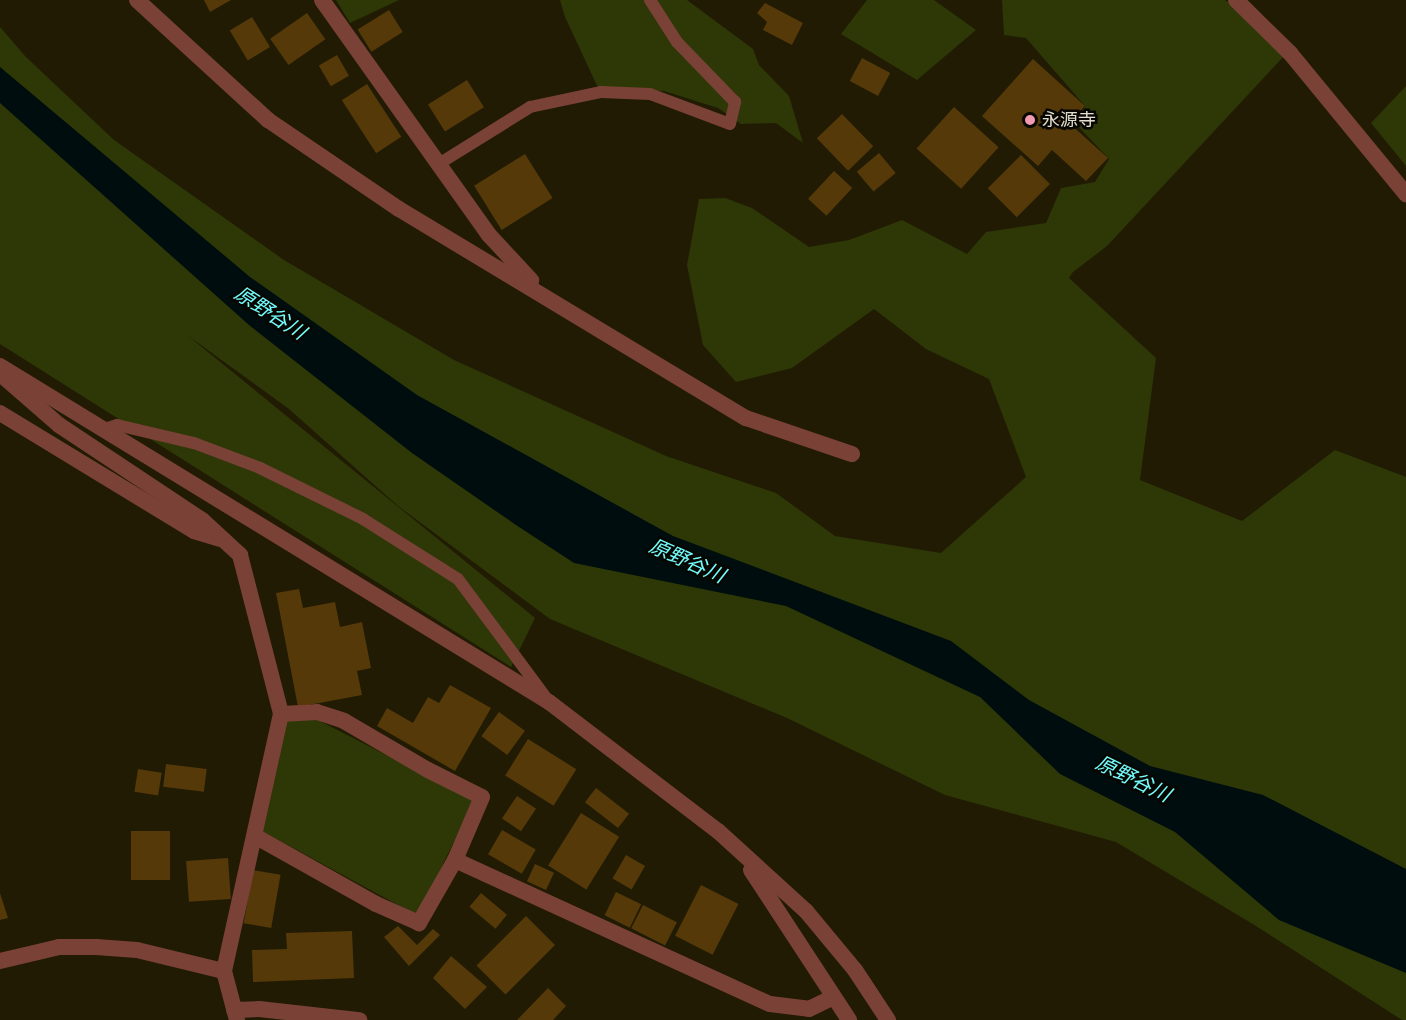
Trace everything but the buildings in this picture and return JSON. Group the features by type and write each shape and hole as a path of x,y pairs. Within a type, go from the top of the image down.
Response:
{"street":[{"path":"137,0 277,126 399,209 746,418 852,454"},
{"path":"322,0 437,165 489,235 545,295"},
{"path":"1236,0 1290,53 1406,194"},
{"path":"0,366 549,702 718,831 806,911 855,970 888,1020"},
{"path":"0,373 58,425 202,520 240,555 281,714 224,971 236,1015 259,1009 359,1020"},
{"path":"0,413 194,531 224,540"},
{"path":"255,836 376,904 419,924 454,860 482,797 428,770 344,721 317,712 281,714"},
{"path":"739,850 832,998 849,1020"},
{"path":"454,860 769,1012 809,1009 832,998"},
{"path":"0,961 59,947 96,947 137,950 224,971"}],"lane":[{"path":"437,165 530,107 602,92 650,94 730,124 735,102 677,42 650,0"},
{"path":"104,429 117,425 194,443 260,468 372,525 458,579 549,702"}],"green space":[{"path":"336,0 399,0 350,23"},
{"path":"560,0 687,0 753,49 759,65 789,96 803,143 776,123 741,124 718,108 664,91 600,92 565,17"},
{"path":"867,0 934,0 976,30 917,80 841,34"},
{"path":"1002,0 1225,0 1240,10 1284,56 1107,246 1073,272 1069,278 1156,358 1140,480 1242,521 1335,450 1406,477 1406,1020 1402,1020 1256,926 1116,842 945,795 787,718 550,619 398,506 289,409 187,335 535,618 511,667 0,344 0,27 26,57 114,140 284,260 454,360 666,456 776,493 835,536 941,553 1026,477 989,379 926,349 874,309 792,368 736,382 703,345 687,265 699,199 725,198 752,208 809,247 849,240 902,220 967,254 986,232 1046,223 1061,188 1095,182 1109,159 1075,123 1085,106 1026,38 1004,35"},
{"path":"1406,86 1406,166 1371,123"},
{"path":"314,718 474,800 418,916 262,831 287,721"}],"water":[{"name":"原野谷川","path":"0,67 250,277 417,395 673,536 951,641 1029,700 1150,766 1263,795 1406,869 1406,973 1279,920 1175,832 1060,774 980,697 786,606 574,563 412,453 249,325 0,103"}],"place":[{"name":"永源寺","path":"1030,120"}]}
